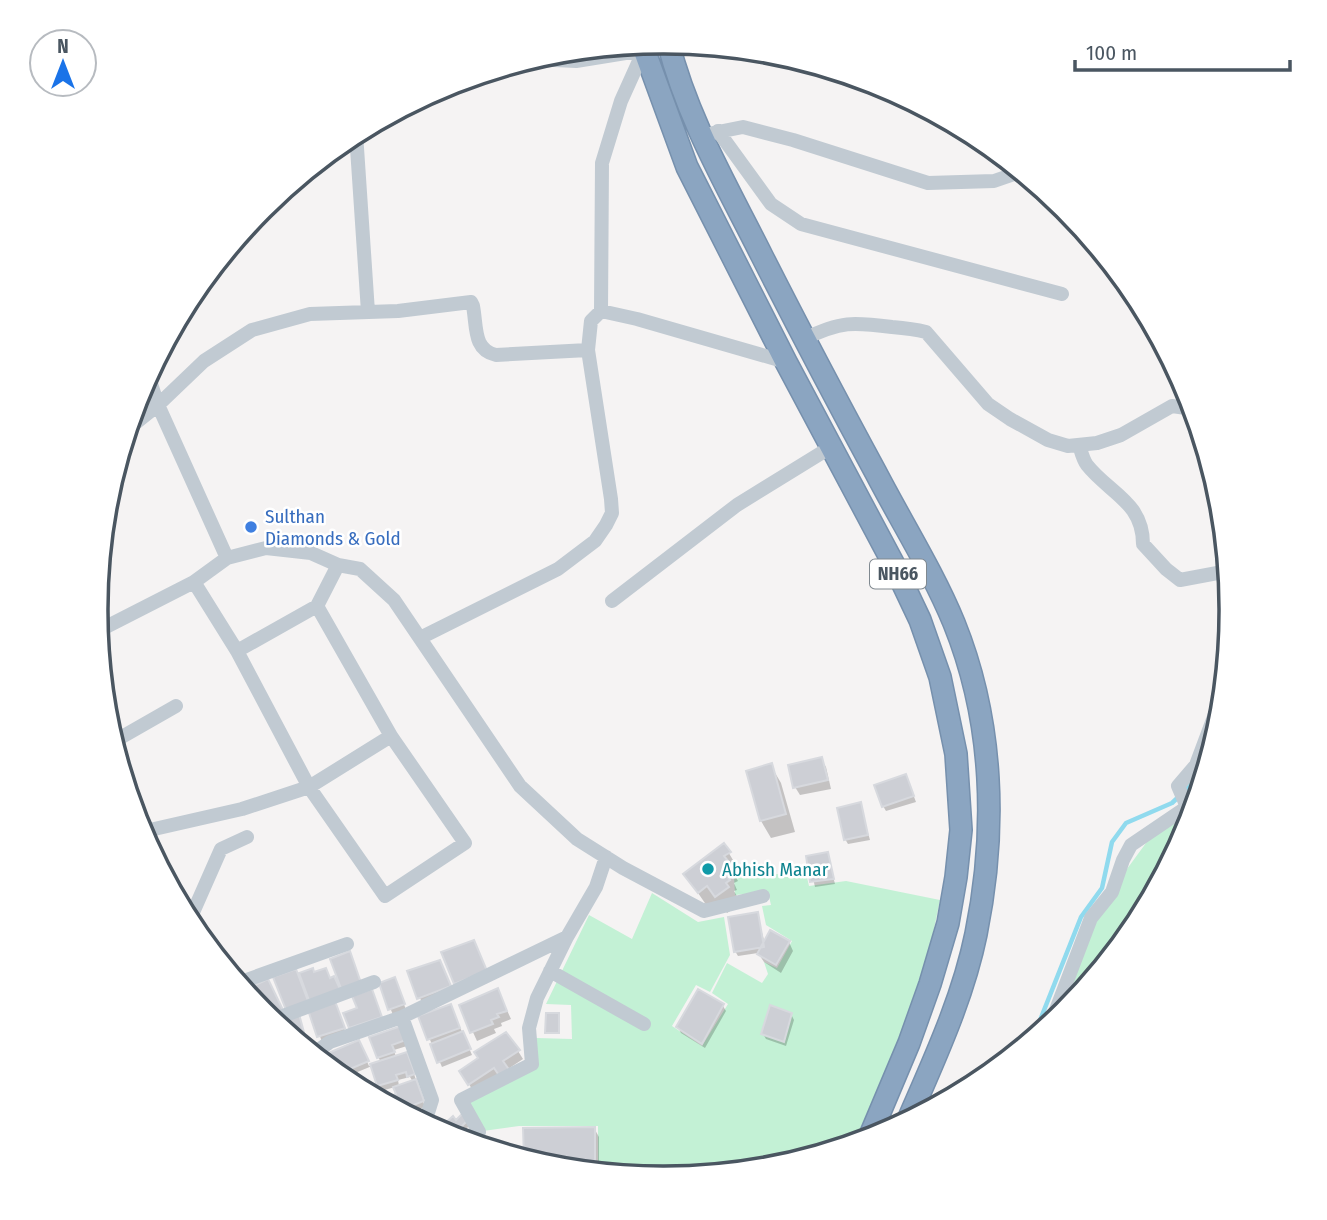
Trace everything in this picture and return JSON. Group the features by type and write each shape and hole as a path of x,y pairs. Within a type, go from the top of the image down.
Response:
{"highway":[{"name":"NH66","path":"646,54 688,167 920,620 940,677 956,754 960,817 956,877 948,923 909,1043 875,1123"},
{"name":"NH66","path":"671,54 677,73 710,134 804,339 954,624 970,673 983,731 988,772 989,828 985,882 967,968 943,1037 914,1105"}],"street":[{"path":"420,638 558,569 595,541 611,513 588,350 591,321 601,311 602,163 621,101 640,55"},
{"path":"1010,175 993,181 928,184 793,140 743,127 710,134 771,204 801,224 1062,294"},
{"path":"357,147 368,312"},
{"path":"142,418 204,361 251,330 310,314 398,312 471,302 480,345 485,353 496,355 588,350"},
{"path":"601,311 638,319 786,362"},
{"path":"804,339 846,323 867,323 926,332 988,404 1048,440 1068,446 1097,443 1121,435 1172,406 1181,407"},
{"path":"153,390 227,558"},
{"path":"1079,445 1086,464 1129,505 1140,520 1143,544 1166,569 1180,579 1218,573"},
{"path":"612,601 737,505 831,447"},
{"path":"108,625 194,582 227,558 266,548 311,553 338,565 360,569 394,600 520,786 577,839 704,911 763,896"},
{"path":"237,651 317,606 338,565"},
{"path":"194,582 237,651 309,787 385,896 465,843 391,736 317,606"},
{"path":"123,736 176,706"},
{"path":"153,829 242,809 309,787 391,736"},
{"path":"1185,802 1178,786 1198,761"},
{"path":"1060,998 1091,918 1112,892 1131,845 1182,811"},
{"path":"195,909 221,849 247,837"},
{"path":"477,1133 460,1100 532,1064 529,1028 537,998 567,937 596,887 606,857"},
{"path":"322,1049 330,1042 402,1017 567,937"},
{"path":"249,979 347,944"},
{"path":"550,971 644,1024"},
{"path":"284,1016 374,982"},
{"path":"402,1017 432,1100 428,1113"}],"green space":[{"path":"1198,762 1186,800 1184,787"},
{"path":"1179,817 1162,856 1126,919 1062,997 1091,918 1146,843"},
{"path":"806,873 809,886 846,881 940,900 929,953 910,1011 863,1128 807,1147 772,1155 700,1165 664,1166 598,1162 598,1126 519,1126 483,1131 466,1102 536,1067 536,1038 572,1039 571,1005 546,1004 589,915 632,939 652,893 698,922 724,917 730,955 710,992 696,985 672,1026 702,1046 728,1004 712,993 727,963 762,983 768,974 764,962 777,968 792,941 766,925 762,906 771,905 768,892 735,895 734,876"}],"building":[{"path":"822,757 828,780 793,788 788,765"},
{"path":"772,763 786,814 760,821 746,771"},
{"path":"906,774 914,796 882,807 874,785"},
{"path":"861,802 868,835 844,840 837,808"},
{"name":"Abhish Manar","path":"724,843 731,852 724,856 729,862 724,866 729,871 725,874 730,880 726,883 729,887 715,897 707,886 698,893 683,874"},
{"path":"828,852 834,879 810,882 806,856"},
{"path":"758,912 764,947 734,952 728,917"},
{"path":"770,930 790,941 776,965 757,954"},
{"path":"474,940 487,971 454,984 441,952"},
{"path":"350,951 361,983 342,991 330,959"},
{"path":"440,960 451,986 417,999 407,971"},
{"path":"313,968 314,972 326,968 330,978 334,976 341,991 310,1003 299,973"},
{"path":"296,969 308,1001 286,1010 273,977"},
{"path":"395,977 405,1004 388,1010 379,983"},
{"path":"268,979 283,1010 280,1011 255,985"},
{"path":"498,988 507,1011 497,1014 499,1017 491,1020 493,1024 470,1033 459,1005"},
{"path":"372,989 382,1017 349,1028 343,1013 357,1008 352,996"},
{"path":"698,989 724,1004 702,1044 676,1027"},
{"path":"335,1001 345,1028 317,1037 308,1010"},
{"path":"451,1004 460,1028 427,1040 418,1016"},
{"path":"770,1005 792,1013 784,1042 761,1034"},
{"path":"546,1013 559,1013 559,1033 545,1033"},
{"path":"299,1014 304,1034 297,1028 286,1017"},
{"path":"401,1026 406,1040 392,1045 395,1052 377,1058 369,1037"},
{"path":"463,1031 471,1049 437,1063 430,1044"},
{"path":"506,1032 520,1050 503,1061 510,1071 500,1077 494,1068 468,1085 459,1071 478,1058 474,1052"},
{"path":"359,1040 369,1061 350,1069 328,1053"},
{"path":"407,1052 415,1074 407,1077 406,1072 396,1075 398,1080 378,1086 370,1064"},
{"path":"416,1079 424,1101 413,1105 394,1095 396,1094 393,1087"},
{"path":"462,1114 468,1120 461,1127 447,1121 453,1116 456,1120"},
{"path":"595,1127 595,1161 524,1148 523,1128"}],"waterway":[{"path":"1041,1017 1081,917 1102,888 1112,842 1126,823 1172,803 1191,785"}],"place":[{"name":"Sulthan Diamonds & Gold","path":"251,527"},
{"name":"Abhish Manar","path":"708,869"}]}
